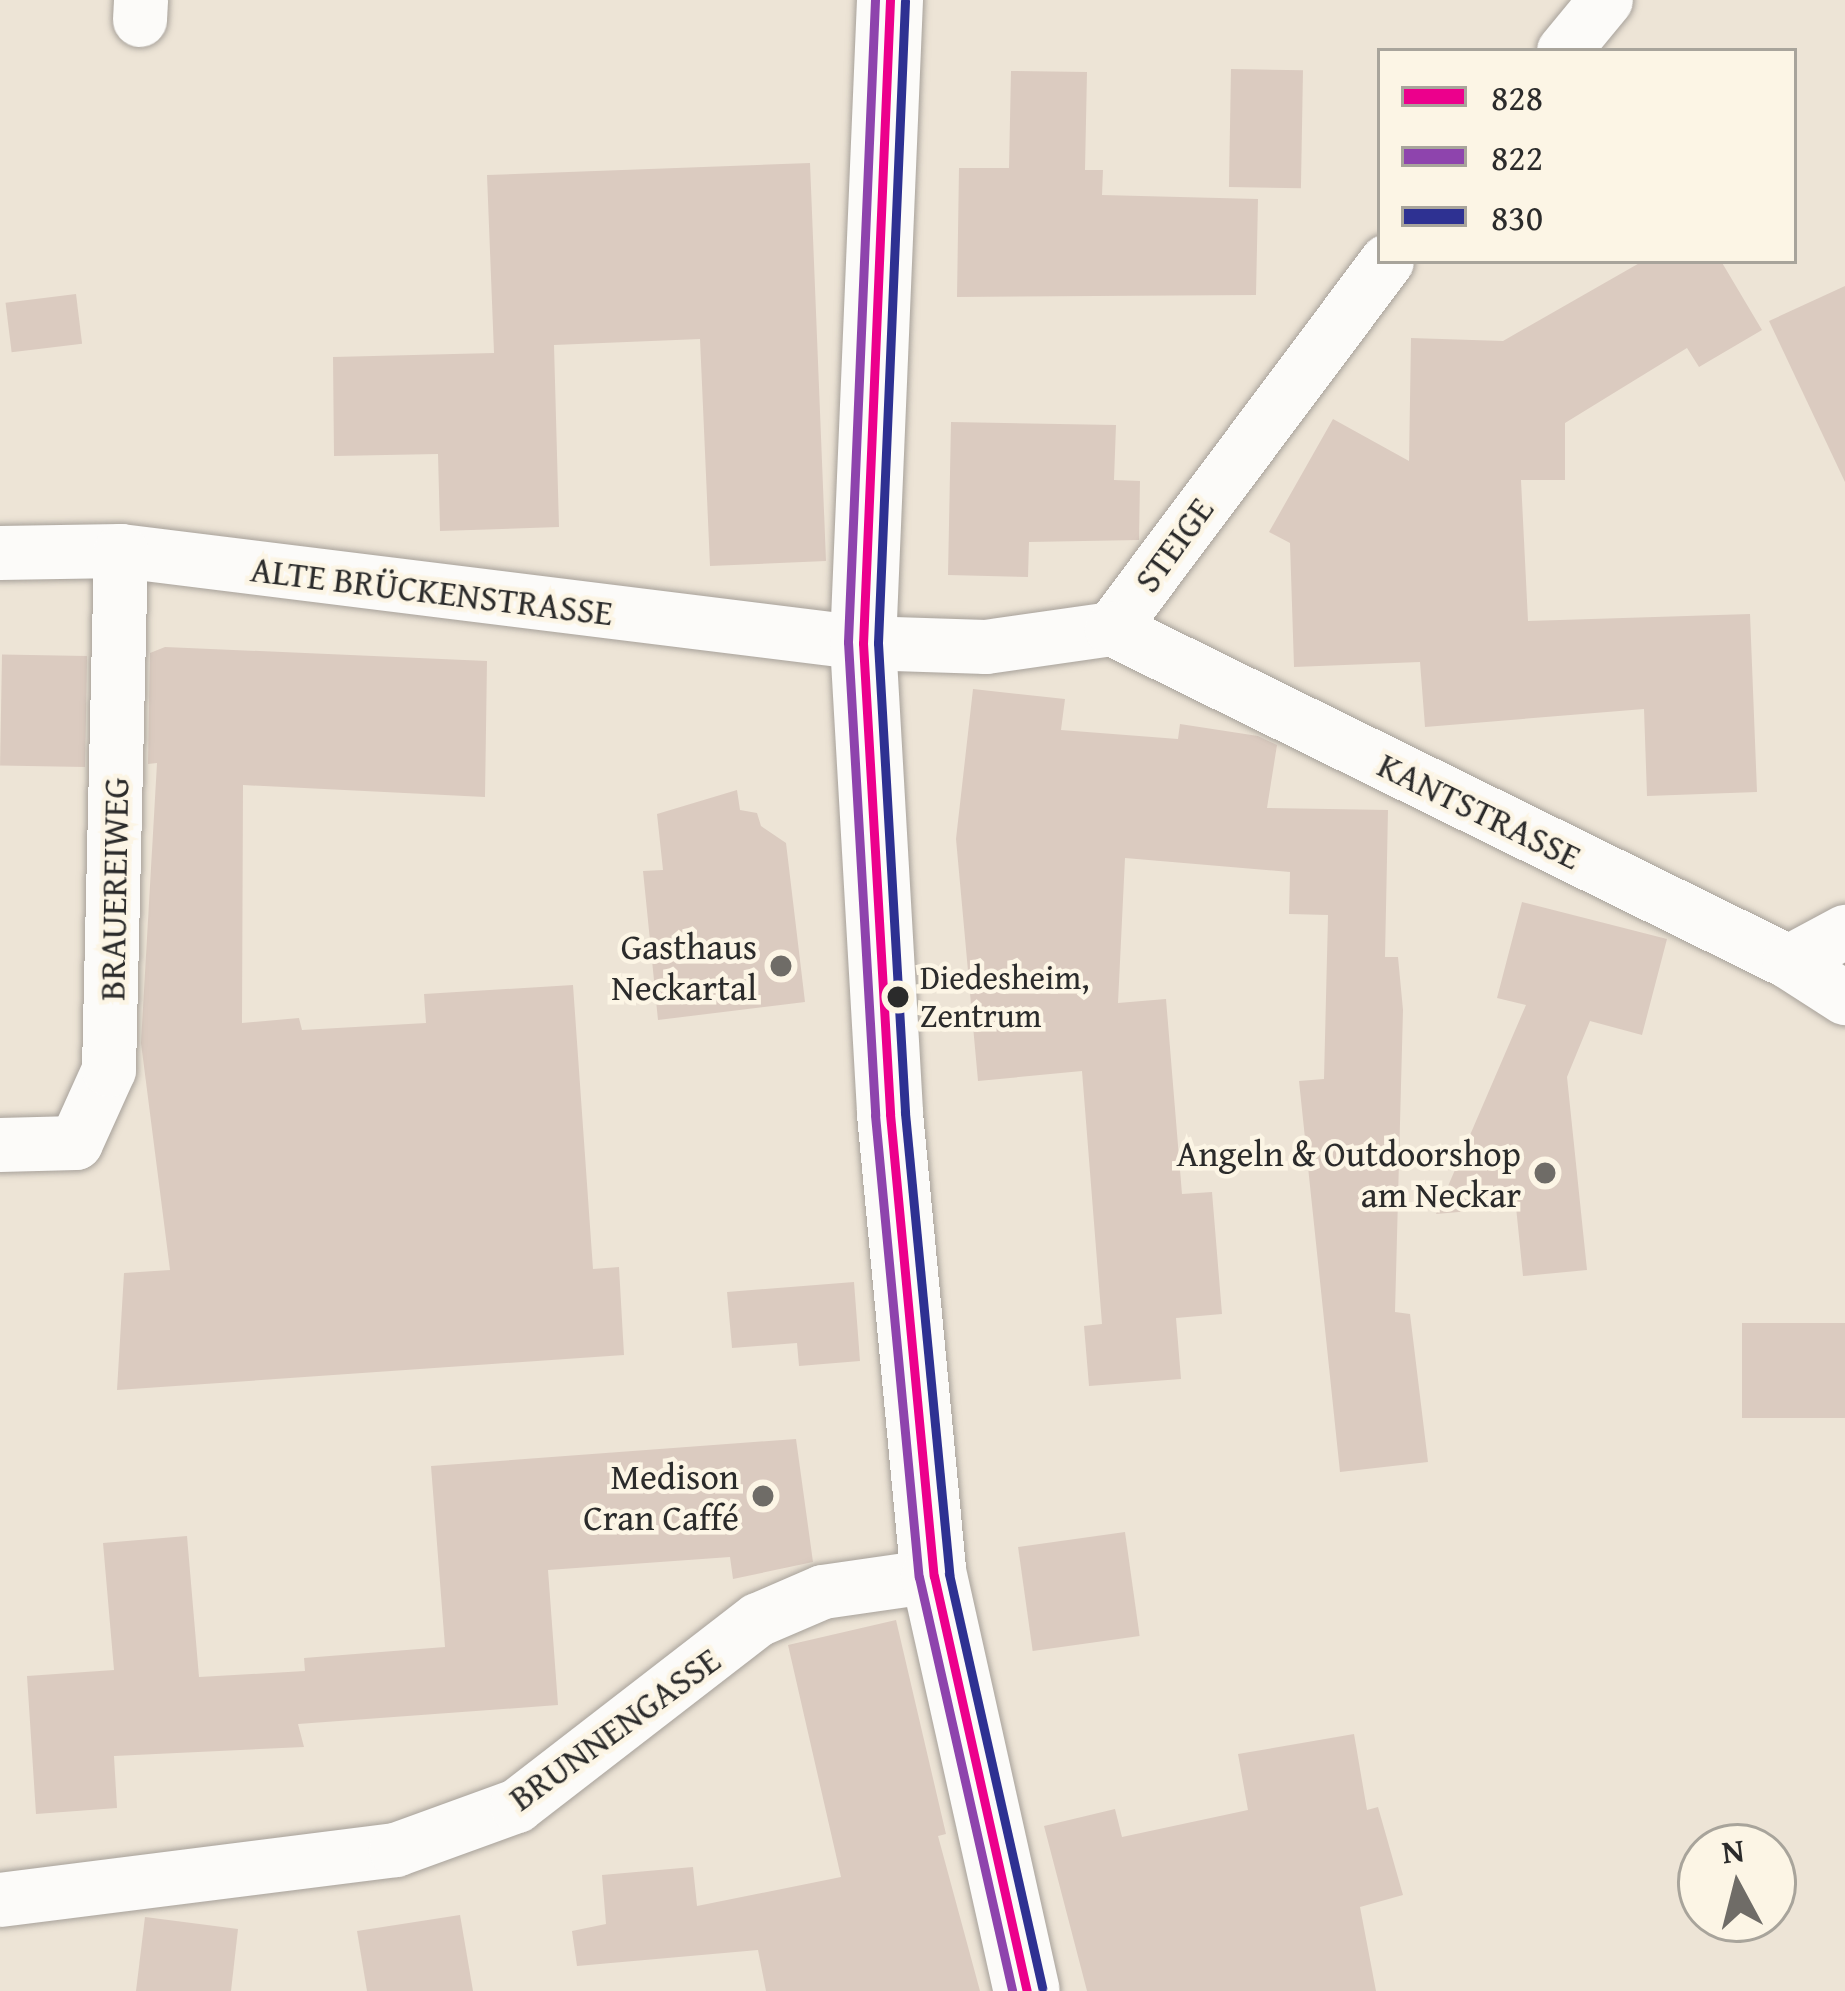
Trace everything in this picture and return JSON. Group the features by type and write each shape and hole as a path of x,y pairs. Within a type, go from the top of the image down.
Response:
{"street":[{"path":"890,0 863,644 895,1183 934,1576 1027,1991"},
{"path":"1566,48 1606,0"},
{"name":"STEIGE","path":"863,644 986,647 1112,629 1385,264"},
{"name":"ALTE BRÜCKENSTRASSE","path":"0,553 121,551 863,644"},
{"name":"BRAUEREIWEG","path":"0,1145 76,1143 109,1070 121,551"},
{"name":"KANTSTRASSE","path":"1112,629 1790,962 1845,998"},
{"path":"1790,962 1845,932"},
{"name":"BRUNNENGASSE","path":"0,1900 396,1850 517,1806 758,1620 823,1592 934,1576"}],"building":[{"path":"1231,69 1303,70 1301,188 1229,187"},
{"path":"1011,71 1087,72 1085,170 1103,170 1102,195 1258,199 1256,295 957,297 959,168 1009,168"},
{"path":"810,163 826,561 710,566 700,339 554,345 559,527 440,531 438,454 334,456 333,357 494,353 487,175"},
{"path":"1638,264 1723,264 1762,330 1699,367 1687,348 1565,423 1565,480 1521,480 1528,621 1750,614 1757,792 1647,796 1644,709 1425,727 1420,662 1294,667 1290,543 1269,532 1333,419 1409,461 1411,338 1503,341"},
{"path":"1845,286 1845,482 1769,321"},
{"path":"76,294 82,344 12,352 6,303"},
{"path":"951,422 1116,425 1114,480 1140,481 1139,540 1029,542 1028,577 948,575"},
{"path":"165,647 487,661 485,797 243,785 242,1023 299,1018 302,1030 426,1023 424,994 573,985 593,1269 619,1267 624,1355 117,1390 124,1273 170,1270 141,1043 157,763 148,764 150,653"},
{"path":"2,655 87,656 85,767 0,765"},
{"path":"973,689 1065,699 1061,730 1178,739 1180,724 1258,736 1277,745 1267,808 1388,810 1385,957 1398,957 1403,1010 1395,1312 1410,1314 1428,1462 1340,1472 1299,1081 1324,1079 1328,915 1289,914 1290,872 1125,858 1118,1003 1166,999 1182,1194 1212,1192 1222,1314 1176,1318 1181,1379 1089,1386 1084,1326 1102,1324 1082,1071 978,1081 956,839"},
{"path":"737,790 740,810 757,813 761,826 786,843 805,1002 658,1020 643,871 663,870 657,814"},
{"name":"Angeln & Outdoorshop am Neckar","path":"1522,902 1667,939 1642,1035 1590,1021 1567,1077 1587,1270 1523,1276 1516,1207 1436,1214 1526,1005 1497,998"},
{"path":"854,1282 860,1361 799,1366 797,1343 732,1348 727,1292"},
{"path":"1742,1323 1845,1323 1845,1418 1742,1418"},
{"path":"796,1439 813,1562 733,1579 730,1557 548,1570 558,1705 298,1724 304,1747 114,1756 117,1808 36,1814 27,1676 114,1670 103,1543 187,1536 199,1677 305,1671 304,1658 445,1647 431,1466"},
{"path":"1125,1532 1140,1636 1033,1651 1018,1547"},
{"path":"896,1620 946,1834 938,1836 980,1991 766,1991 758,1950 577,1966 572,1931 606,1924 602,1875 693,1867 697,1906 841,1877 788,1645"},
{"path":"1354,1734 1367,1810 1378,1807 1403,1895 1360,1907 1376,1991 1087,1991 1044,1826 1115,1809 1122,1837 1248,1810 1238,1754"},
{"path":"460,1915 473,1991 367,1991 357,1931"},
{"path":"145,1917 238,1929 231,1991 136,1991"}],"transit line":[{"name":"822","path":"875,0 848,642 875,1115 919,1577 1012,1991"},
{"name":"828","path":"890,0 863,643 890,1114 934,1576 1027,1991"},
{"name":"830","path":"905,1 878,643 905,1113 949,1574 1042,1988"}],"place":[{"name":"Gasthaus Neckartal","path":"781,966"},
{"name":"Diedesheim, Zentrum","path":"898,997"},
{"name":"Angeln & Outdoorshop am Neckar","path":"1545,1173"},
{"name":"Medison Cran Caffé","path":"763,1496"}]}
